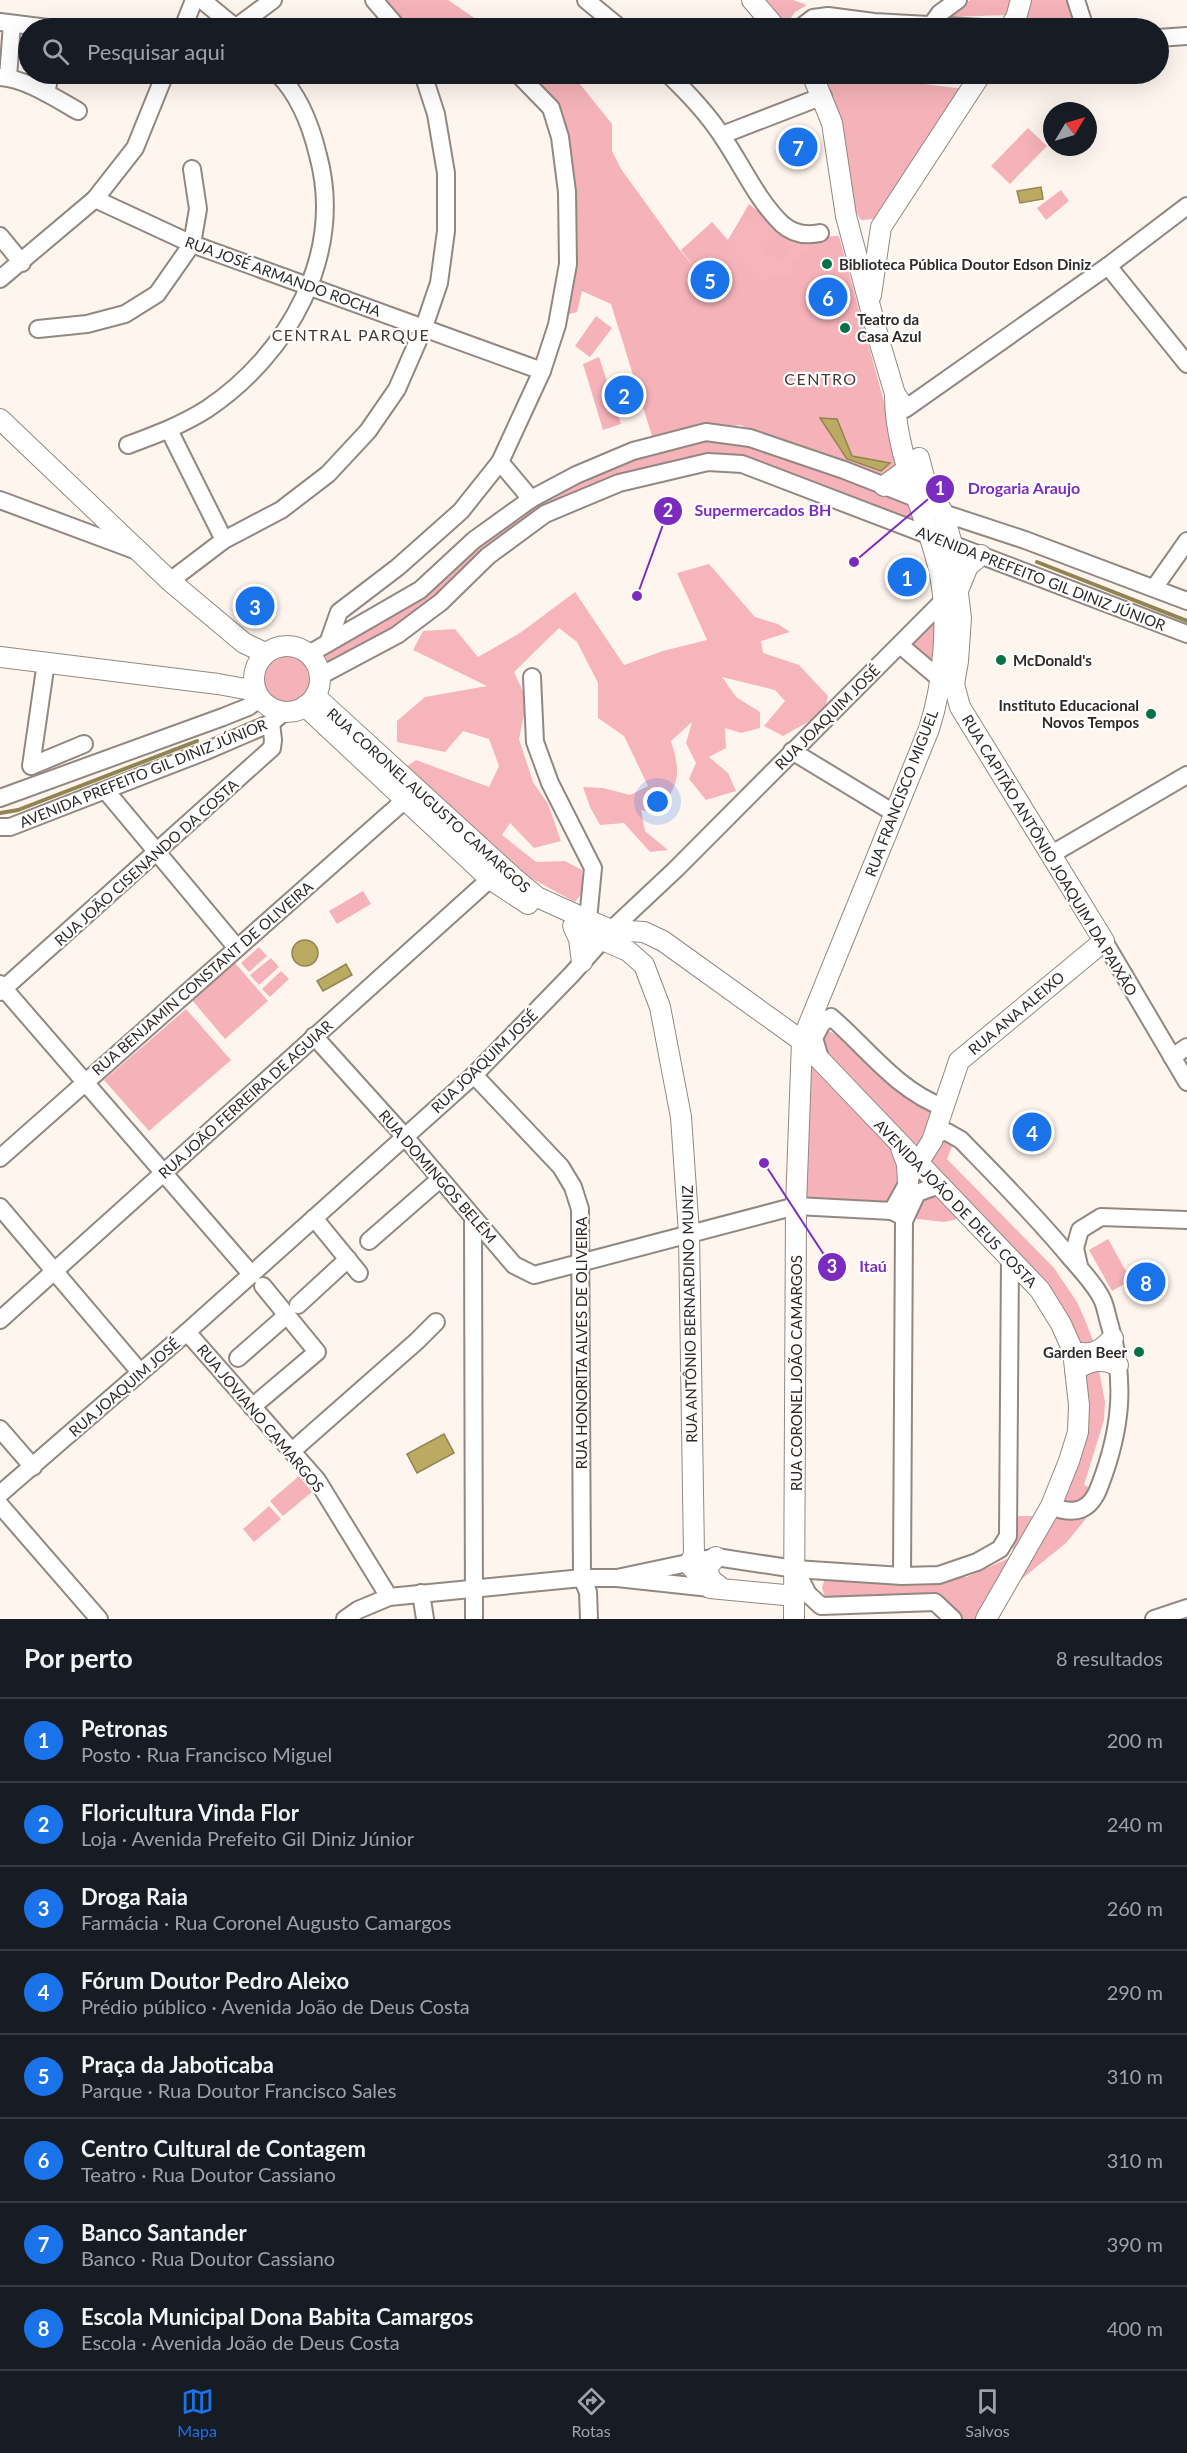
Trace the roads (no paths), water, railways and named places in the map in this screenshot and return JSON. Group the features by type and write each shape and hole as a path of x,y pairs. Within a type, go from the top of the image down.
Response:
{"main road":[{"path":"752,0 767,18"},
{"path":"1016,18 1021,0"},
{"path":"817,84 832,123 846,216 900,401"},
{"path":"870,304 881,227 974,84"},
{"path":"846,216 858,225 881,227"},
{"name":"RUA FRANCISCO MIGUEL","path":"900,401 895,413 939,567 943,601 943,662 947,681"},
{"name":"RUA FRANCISCO MIGUEL","path":"802,1041 824,1010 894,813 947,681 958,661 961,618 952,544 944,513 924,477 900,401"},
{"path":"0,419 170,581 244,643 258,676 269,707 278,718 300,710 310,701 320,686 317,664 309,654 291,646 280,646 258,676 218,684 0,657"},
{"path":"884,486 897,479 909,468"},
{"path":"959,588 968,566 981,555"},
{"name":"RUA CAPITÃO ANTÔNIO JOAQUIM DA PAIXÃO","path":"947,681 960,707 1104,941"},
{"name":"RUA CORONEL AUGUSTO CAMARGOS","path":"310,701 406,800 490,879 530,906 581,923"},
{"name":"RUA CORONEL AUGUSTO CAMARGOS","path":"310,701 537,897 581,923 607,935 644,965"},
{"path":"929,729 952,715 967,718"},
{"path":"581,923 579,939 582,962"},
{"name":"AVENIDA JOÃO DE DEUS COSTA","path":"607,935 644,932 663,941 802,1041 1040,1290 1061,1324 1074,1360 1079,1406 1078,1432 1070,1461 1051,1506 986,1619"},
{"path":"644,965 648,954 663,941"},
{"name":"RUA ANA ALEIXO","path":"918,1163 935,1133 959,1061 1104,941"},
{"name":"RUA ANTÔNIO BERNARDINO MUNIZ","path":"644,965 660,1007 681,1117 690,1233 694,1554 689,1564"},
{"name":"RUA CORONEL JOÃO CAMARGOS","path":"794,1619 796,1206 802,1041"},
{"path":"900,1146 907,1164 909,1183"},
{"path":"1074,1360 1103,1348 1113,1338"},
{"path":"1074,1360 1105,1360 1118,1365"},
{"path":"716,1557 706,1569 718,1589"},
{"path":"689,1564 718,1589 795,1596"}],"street":[{"path":"187,18 194,0"},
{"path":"202,0 223,18"},
{"path":"249,18 273,0"},
{"path":"374,0 389,18"},
{"path":"586,0 608,18"},
{"path":"936,18 958,0"},
{"path":"1076,0 1082,18"},
{"path":"813,18 828,16 843,18"},
{"path":"4,77 6,23"},
{"path":"1169,37 1187,36"},
{"path":"22,84 46,93 78,111"},
{"path":"46,93 48,84"},
{"path":"0,279 95,199 135,148 161,84"},
{"path":"128,445 169,430 206,410 235,388 267,358 289,326 310,286 326,220 323,172 311,127 287,84"},
{"path":"170,581 224,540 281,510 328,474 368,431 397,389 424,327 439,283 446,231 446,173 436,114 426,84"},
{"path":"328,643 339,612 398,567 461,511 500,462 542,371 557,325 568,264 567,192 560,137 551,108 528,84"},
{"path":"678,84 692,97 722,135 758,193 783,225 805,236 820,233"},
{"path":"722,135 823,96"},
{"path":"38,329 87,324 125,314 157,294 192,244 198,209 192,169"},
{"name":"RUA JOSÉ ARMANDO ROCHA","path":"95,199 192,244 542,371"},
{"path":"900,401 1108,266 1187,206"},
{"path":"0,236 21,262"},
{"path":"1108,266 1187,364"},
{"path":"169,430 224,540"},
{"name":"AVENIDA PREFEITO GIL DINIZ JÚNIOR","path":"309,654 420,590 474,540 531,499 616,458 706,432 750,438 918,499 944,513 1025,540 1187,601"},
{"path":"648,447 646,461 658,474"},
{"path":"616,458 624,460 630,467 628,482"},
{"path":"500,462 531,499"},
{"name":"AVENIDA PREFEITO GIL DINIZ JÚNIOR","path":"320,676 397,635 441,602 488,556 545,514 573,500 628,482 708,462 742,464 1187,634"},
{"path":"2,503 138,551"},
{"path":"1154,588 1187,541"},
{"name":"RUA JOAQUIM JOSÉ","path":"0,1494 187,1332 257,1280 314,1218 474,1075 607,935 676,869 943,601"},
{"path":"900,645 947,681"},
{"path":"46,662 31,766 84,744"},
{"name":"AVENIDA PREFEITO GIL DINIZ JÚNIOR","path":"0,798 248,707 258,676"},
{"path":"532,677 535,742 550,783 593,868 581,923"},
{"name":"AVENIDA PREFEITO GIL DINIZ JÚNIOR","path":"0,827 10,827 106,791 278,718"},
{"name":"RUA JOÃO CISENANDO DA COSTA","path":"1,988 158,852 272,748 278,718"},
{"path":"792,751 894,813"},
{"path":"1052,854 1187,775"},
{"path":"106,791 237,948"},
{"name":"RUA BENJAMIN CONSTANT DE OLIVEIRA","path":"0,1158 406,800"},
{"name":"RUA JOÃO FERREIRA DE AGUIAR","path":"0,1320 490,879"},
{"name":"RUA CAPITÃO ANTÔNIO JOAQUIM DA PAIXÃO","path":"1104,941 1187,1082"},
{"path":"1,988 257,1280 292,1310 317,1352 252,1407"},
{"path":"820,1058 814,1038 822,1023 824,1010"},
{"path":"824,1010 909,1090 943,1107"},
{"name":"RUA DOMINGOS BELÉM","path":"314,1036 405,1137 514,1265 534,1275 796,1206 898,1216"},
{"path":"1172,1057 1187,1047"},
{"name":"RUA HONORITA ALVES DE OLIVEIRA","path":"474,1075 561,1167 573,1187 580,1209 582,1578 588,1592 589,1619"},
{"path":"935,1133 947,1132 961,1140 1043,1224 1102,1299 1118,1365 1120,1407 1114,1446 1099,1489 1086,1508 1062,1511 1051,1506"},
{"path":"902,1576 898,1216 918,1163"},
{"path":"369,1241 440,1179"},
{"path":"898,1216 917,1193 939,1185"},
{"path":"0,1207 140,1372"},
{"path":"1079,1267 1075,1248 1080,1230 1101,1217 1187,1220"},
{"path":"314,1218 359,1273"},
{"path":"473,1218 474,1619"},
{"path":"617,1578 716,1557 795,1569 902,1576 939,1575 977,1562 1000,1549 1008,1536 1010,1258"},
{"path":"238,1358 348,1259"},
{"path":"292,1451 436,1322"},
{"name":"RUA JOVIANO CAMARGOS","path":"187,1332 317,1480 388,1597"},
{"path":"0,1429 33,1467"},
{"path":"0,1505 99,1619"},
{"path":"795,1569 808,1594 820,1604 935,1602 953,1619"},
{"path":"820,1604 817,1587 826,1571"},
{"path":"345,1619 358,1610 388,1597 582,1578 617,1578 718,1589"},
{"path":"421,1593 425,1619"},
{"path":"1154,1619 1184,1613"}],"waterway":[{"path":"1037,562 1187,621"},
{"path":"0,813 18,810 197,741"}],"place":[{"name":"Banco Santander","path":"798,147"},
{"name":"Biblioteca Pública Doutor Edson Diniz","path":"827,264"},
{"name":"Praça da Jaboticaba","path":"710,280"},
{"name":"Centro Cultural de Contagem","path":"828,297"},
{"name":"Teatro da Casa Azul","path":"845,328"},
{"name":"Floricultura Vinda Flor","path":"624,395"},
{"name":"Drogaria Araujo","path":"854,562"},
{"name":"Petronas","path":"907,577"},
{"name":"Supermercados BH","path":"637,596"},
{"name":"Droga Raia","path":"255,606"},
{"name":"McDonald's","path":"1001,660"},
{"name":"Instituto Educacional Novos Tempos","path":"1151,714"},
{"name":"Fórum Doutor Pedro Aleixo","path":"1032,1132"},
{"name":"Itaú","path":"764,1163"},
{"name":"Escola Municipal Dona Babita Camargos","path":"1146,1282"},
{"name":"Garden Beer","path":"1139,1352"}],"district":[{"name":"CENTRAL PARQUE","path":"351,334"},
{"name":"CENTRO","path":"821,378"}]}
